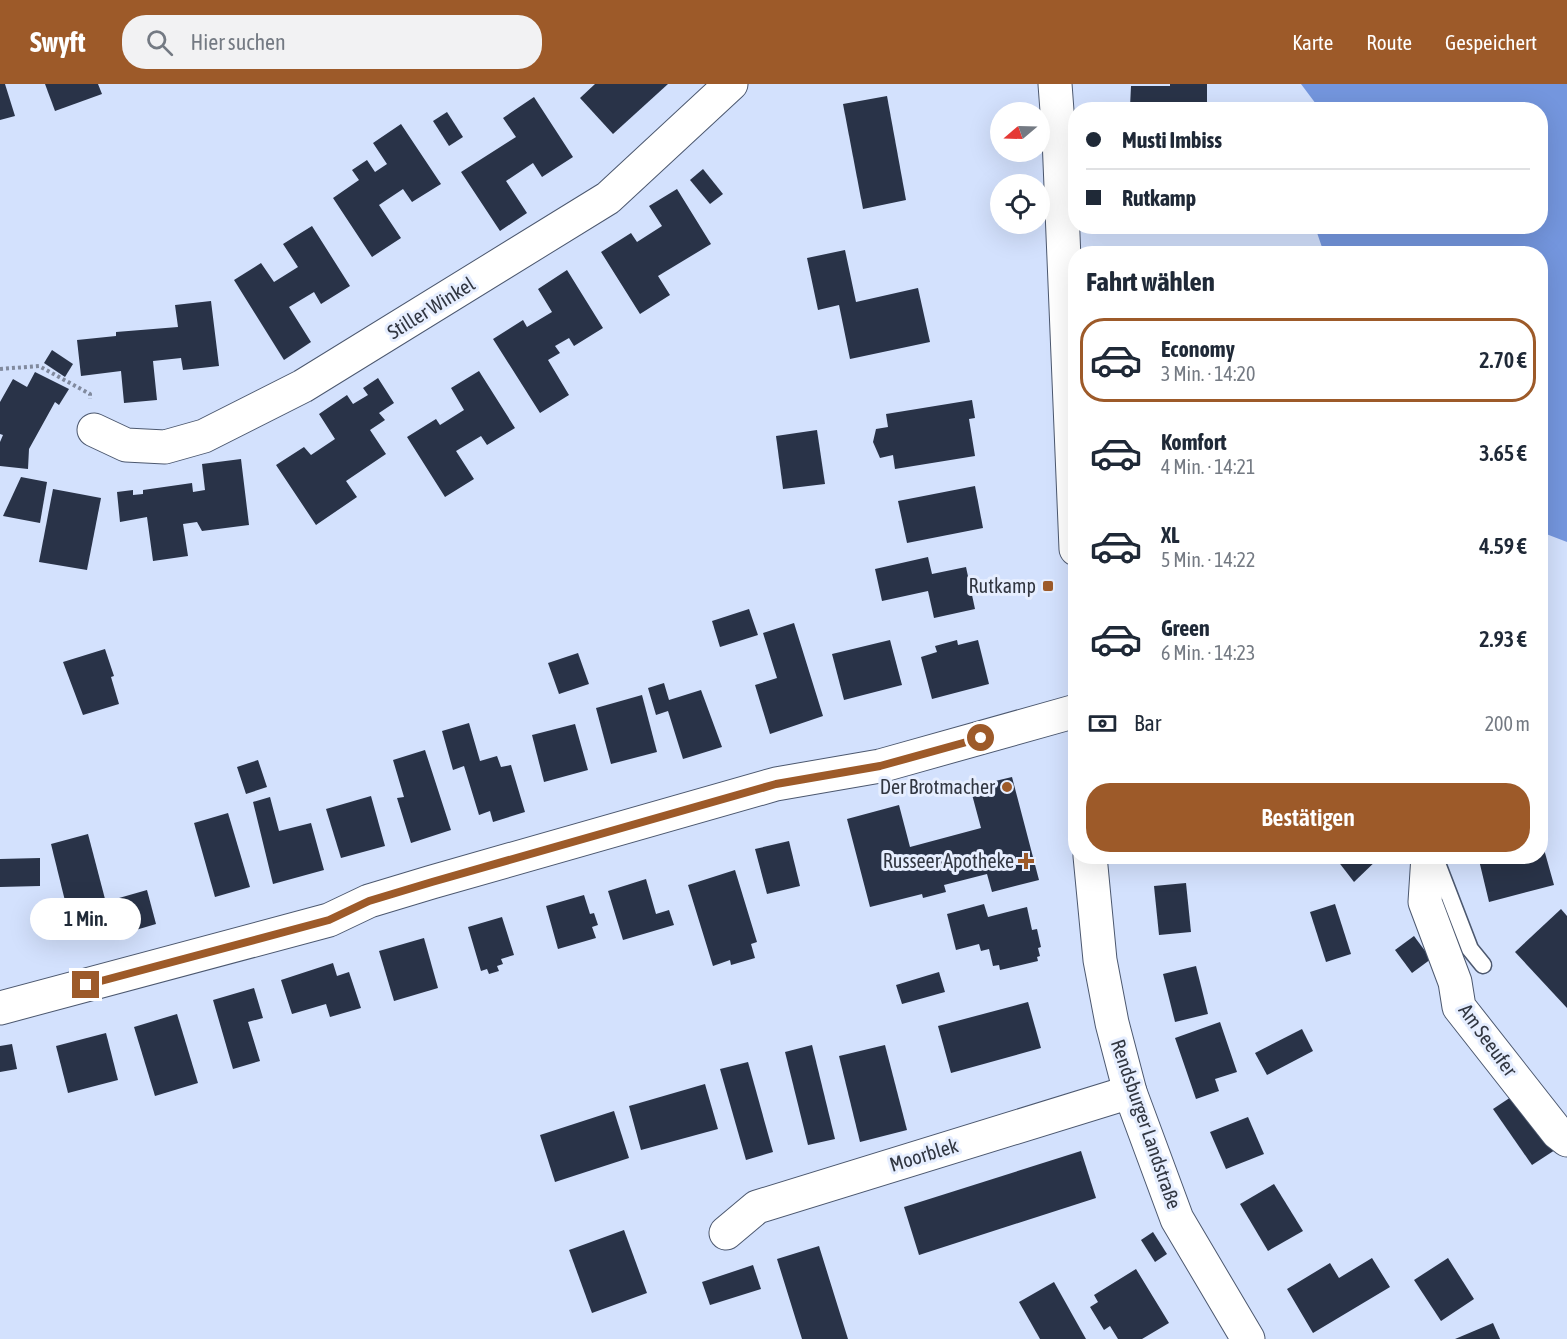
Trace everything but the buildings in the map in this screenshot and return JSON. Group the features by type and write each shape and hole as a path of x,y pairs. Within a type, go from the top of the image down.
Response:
{"street":[{"name":"Stiller Winkel","path":"94,430 126,444 165,447 204,436 303,386 608,198 731,84"},
{"path":"1055,84 1068,363"},
{"path":"0,1008 329,920 369,901 764,788 880,766 1068,713"},
{"name":"Rendsburger Landstraße","path":"1091,864 1100,960 1112,1023 1130,1092 1177,1219 1248,1339"},
{"name":"Am Seeufer","path":"1427,864 1425,902 1455,982 1459,1007 1558,1133 1567,1140"},
{"name":"Moorblek","path":"726,1233 757,1207 1130,1092"}],"lane":[{"path":"1437,864 1470,949 1483,966"}],"path":[{"path":"0,369 39,366 90,394 94,430"}],"water":[{"path":"1301,84 1567,84 1567,542 1548,535 1548,246 1322,246 1317,234 1548,234 1548,102 1314,102"}],"place":[{"name":"Rutkamp","path":"1048,586"},
{"name":"Der Brotmacher","path":"1007,787"},
{"name":"Russeer Apotheke","path":"1026,861"}],"route":[{"path":"86,985 329,920 369,901 776,784 880,766 981,738"}]}
